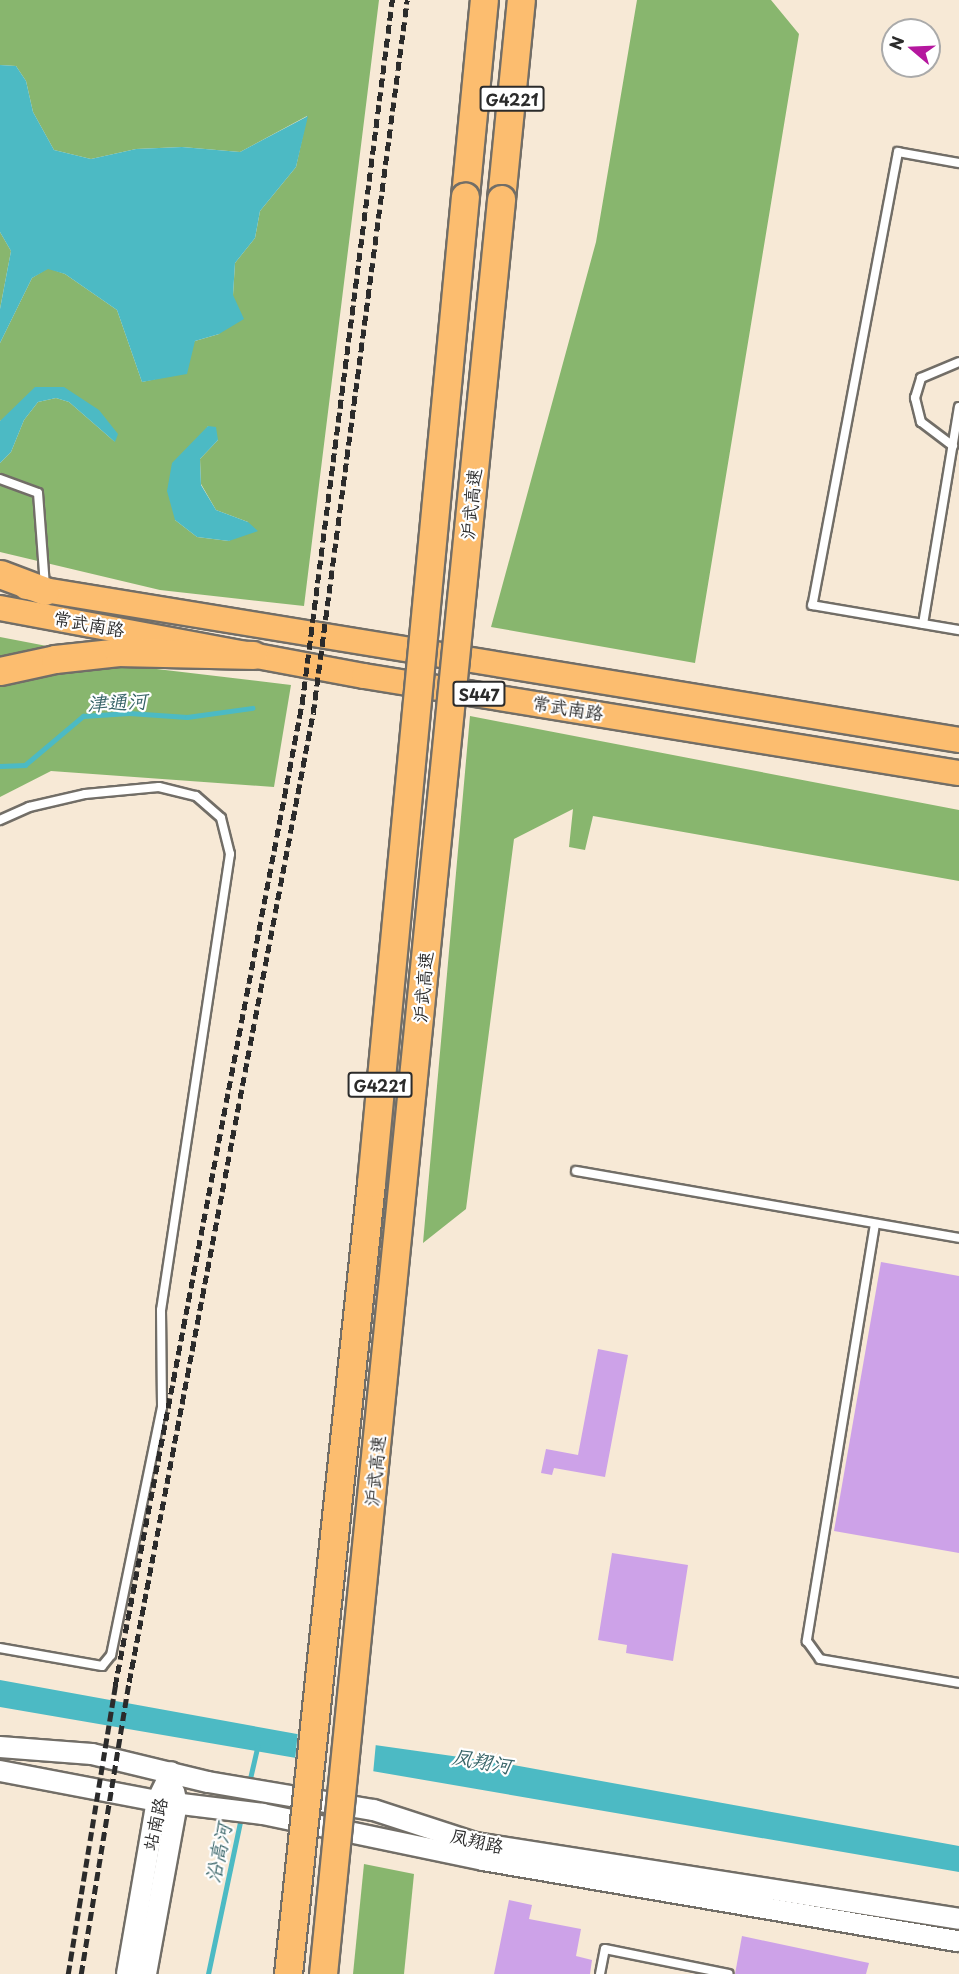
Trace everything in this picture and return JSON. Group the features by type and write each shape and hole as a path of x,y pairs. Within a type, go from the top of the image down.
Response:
{"highway":[{"path":"465,196 468,0"},
{"name":"沪武高速","path":"288,1974 372,1171 484,0"},
{"name":"沪武高速","path":"323,1974 520,0"},
{"path":"0,574 45,591"},
{"path":"0,671 55,659 119,652 253,655"}],"main road":[{"name":"常武南路","path":"0,582 959,740"},
{"name":"常武南路","path":"0,608 253,655 959,773"}],"street":[{"name":"凤翔路","path":"0,1747 92,1754 208,1782 374,1810 475,1843 959,1919"},
{"name":"凤翔路","path":"0,1771 167,1802 263,1814 483,1860 959,1941"},
{"name":"站南路","path":"146,1974 171,1772"},
{"name":"站南路","path":"127,1974 167,1802"}],"lane":[{"path":"959,163 898,152 812,605 959,630"},
{"path":"953,446 921,422 915,398 921,378 959,362"},
{"path":"923,624 959,407"},
{"path":"0,479 38,492 45,591"},
{"path":"0,820 28,807 85,794 159,787 196,796 221,818 230,854 162,1310 162,1407 111,1655 102,1666 0,1648"},
{"path":"576,1171 959,1238"},
{"path":"875,1224 807,1641 820,1659 959,1683"},
{"path":"600,1974 605,1949 729,1974"}],"green space":[{"path":"0,0 379,0 304,606 160,590 0,552 0,463 11,452 24,420 38,402 56,398 69,402 115,442 63,387 0,421 0,343 32,278 48,268 65,274 117,310 142,382 160,378 195,341 219,334 233,295 235,263 255,238 260,211 296,167 307,116 240,152 182,147 136,149 91,159 54,150 33,112 26,81 16,66 0,65","holes":["208,426 218,440 200,459 201,484 216,510 248,522 229,541 197,537 175,520"]},
{"path":"637,0 771,0 799,34 695,663 491,627 596,242"},
{"path":"0,232 11,251 0,309"},
{"path":"0,637 52,647 0,664"},
{"path":"106,663 291,685 274,787 51,771 0,797 0,682"},
{"path":"470,716 959,810 959,881 593,816 585,850 569,847 573,809 514,839 466,1209 423,1243"},
{"path":"364,1864 414,1874 404,1974 353,1974"}],"water":[{"path":"0,65 16,66 26,81 33,112 54,150 91,159 136,149 182,147 240,152 308,116 296,167 260,211 255,238 235,263 233,295 244,319 219,334 195,341 187,374 142,382 117,310 65,274 48,269 32,278 0,343 0,309 11,251 0,232"},
{"path":"35,387 64,387 99,410 118,434 115,442 69,402 56,398 38,402 24,420 11,452 0,463 0,421"},
{"path":"208,426 216,427 218,440 200,459 201,485 216,510 248,522 258,531 229,541 197,537 175,520 167,491 172,463"},
{"name":"凤翔河","path":"0,1680 297,1734 502,1763 959,1846 959,1872 0,1707"}],"pier":[{"path":"298,1731 376,1742 373,1774 295,1761"}],"building":[{"path":"881,1262 959,1276 959,1553 834,1531"},
{"path":"598,1349 628,1355 605,1477 554,1468 552,1475 541,1473 546,1449 578,1455"},
{"path":"612,1553 688,1565 673,1661 626,1653 627,1645 598,1640"},
{"path":"509,1900 532,1905 529,1919 581,1929 576,1956 592,1960 590,1974 494,1974"},
{"path":"742,1936 869,1963 866,1974 735,1974"}],"waterway":[{"name":"津通河","path":"0,766 25,765 83,716 129,713 187,717 252,708"},
{"name":"沿高河","path":"249,1783 257,1747"},
{"name":"沿高河","path":"208,1974 241,1818"}],"railway":[{"path":"68,1974 115,1686 302,703 392,0"},
{"path":"81,1974 129,1682 313,713 407,0"}]}
